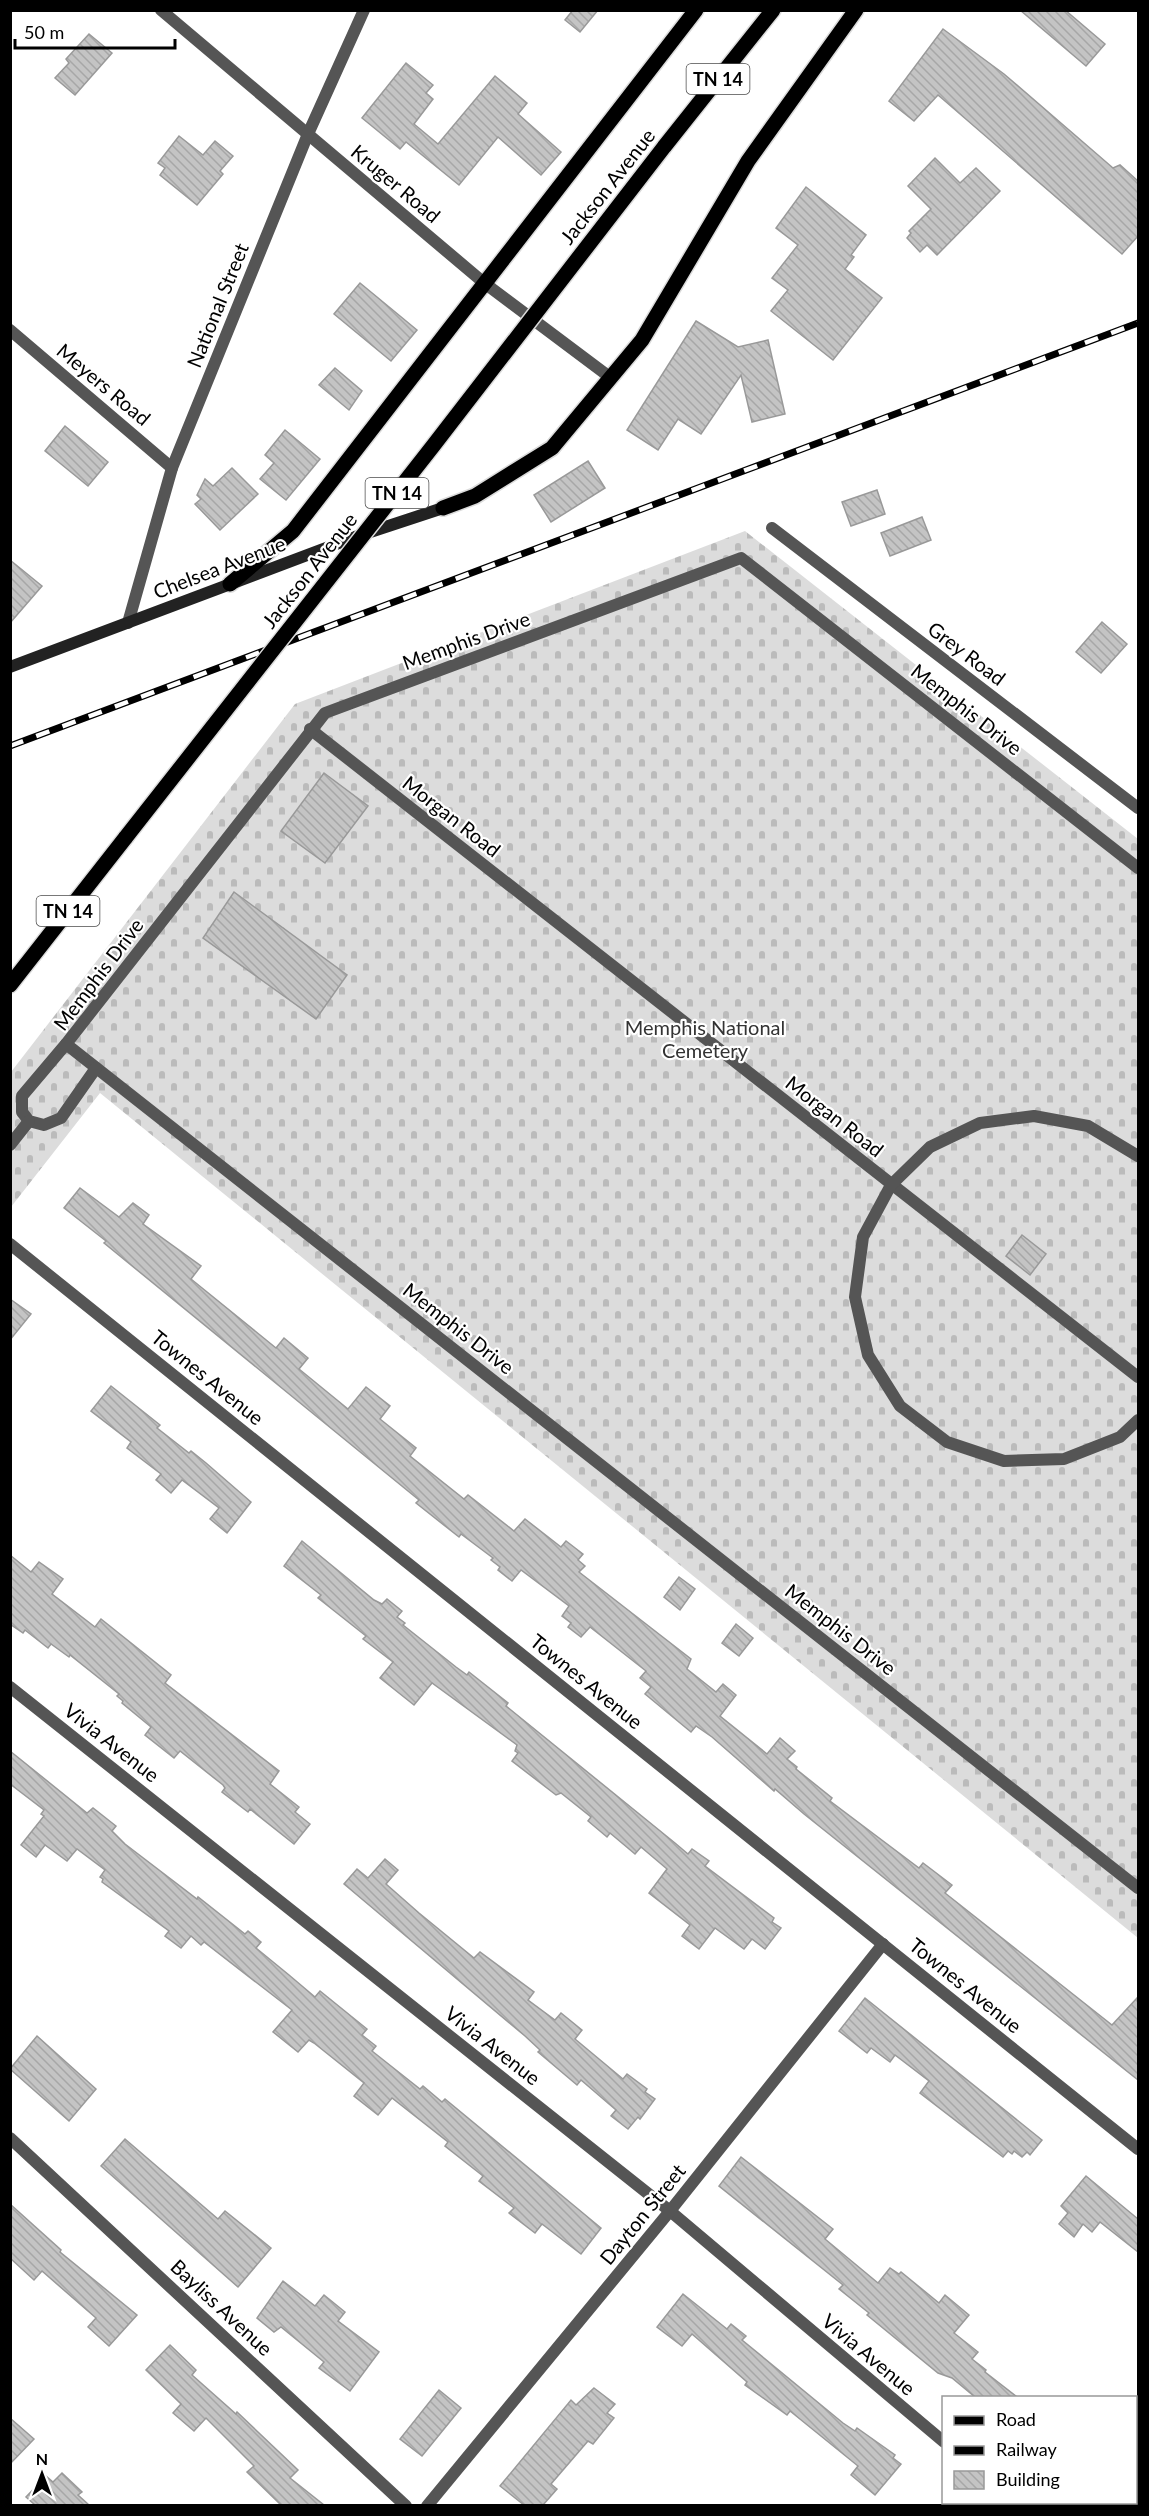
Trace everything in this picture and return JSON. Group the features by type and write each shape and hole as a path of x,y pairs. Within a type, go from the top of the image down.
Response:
{"main road":[{"name":"Jackson Avenue","path":"10,984 433,447 664,147 773,10"},
{"path":"443,508 475,496 552,448 611,378 642,340 748,161 856,10"},
{"path":"230,584 293,531 691,12"},
{"name":"Chelsea Avenue","path":"10,667 355,537 443,508"}],"street":[{"name":"Kruger Road","path":"161,10 483,282 611,378"},
{"name":"National Street","path":"128,623 172,468 308,134 364,10"},
{"name":"Meyers Road","path":"10,330 172,468"},
{"name":"Grey Road","path":"772,528 1138,808"},
{"name":"Memphis Drive","path":"1138,868 741,558 325,713 310,729 66,1044 1138,1888"},
{"name":"Morgan Road","path":"310,729 1138,1377"},
{"path":"66,1044 22,1096 22,1112 29,1121 44,1125 61,1119 96,1068"},
{"path":"1138,1156 1088,1126 1034,1116 980,1124 940,1142 930,1147 891,1185 863,1238 855,1297 868,1355 900,1406 947,1442 1005,1461 1064,1459 1120,1437 1138,1420"},
{"path":"10,1145 29,1121"},
{"name":"Townes Avenue","path":"10,1244 1138,2149"},
{"name":"Vivia Avenue","path":"10,1687 670,2211 942,2440"},
{"name":"Dayton Street","path":"426,2505 670,2211 883,1944"},
{"name":"Bayliss Avenue","path":"10,2138 406,2505"}],"green space":[{"name":"Memphis National Cemetery","path":"745,531 1138,839 1138,1938 100,1093 11,1207 11,1072 295,704"}],"building":[{"path":"573,10 598,10 580,32 565,20"},
{"path":"1020,10 1065,10 1105,44 1086,66"},
{"path":"943,29 1004,74 1113,168 1120,165 1138,181 1138,236 1122,254 938,95 914,121 889,101"},
{"path":"89,34 112,53 75,95 55,78 69,63 66,59"},
{"path":"406,63 433,85 426,93 433,99 414,124 438,144 495,76 527,103 518,114 561,152 541,175 498,137 459,185 406,142 400,149 362,118"},
{"path":"179,136 203,155 215,141 233,156 220,171 223,174 197,205 160,175 165,168 158,163"},
{"path":"935,158 960,183 976,168 1000,191 937,255 927,245 920,252 907,238 911,233 909,231 931,209 908,186"},
{"path":"806,187 866,235 851,255 854,257 845,269 882,298 833,360 771,311 788,290 772,278 798,245 776,228"},
{"path":"360,283 417,330 391,361 334,314"},
{"path":"696,321 738,347 768,340 785,414 752,422 741,375 701,434 678,419 658,450 627,430"},
{"path":"335,368 362,391 349,410 319,385"},
{"path":"65,426 108,462 88,486 45,451"},
{"path":"285,430 320,459 286,500 260,479 274,463 265,455"},
{"path":"588,461 605,488 551,522 534,495"},
{"path":"232,468 258,494 220,530 195,504 201,499 197,495 205,479 213,486"},
{"path":"877,490 885,514 851,526 842,502"},
{"path":"922,517 931,540 890,556 881,533"},
{"path":"10,560 42,586 10,623"},
{"path":"1102,622 1127,644 1101,673 1076,652"},
{"path":"324,773 368,806 325,863 281,831"},
{"path":"234,892 347,975 316,1019 203,938"},
{"path":"80,1188 119,1217 133,1203 149,1215 143,1224 201,1266 191,1279 276,1348 284,1338 308,1358 299,1369 348,1409 366,1387 390,1406 380,1419 416,1448 410,1456 464,1499 468,1495 514,1531 525,1519 561,1547 566,1541 583,1554 578,1560 585,1566 579,1572 691,1659 687,1669 716,1692 723,1684 736,1695 720,1716 767,1754 780,1738 795,1751 787,1759 832,1798 830,1801 919,1868 923,1863 952,1885 945,1893 1112,2025 1138,1997 1138,2080 775,1789 774,1791 712,1737 696,1726 691,1732 645,1694 651,1687 640,1678 646,1671 590,1627 581,1637 568,1627 571,1623 562,1616 569,1606 521,1570 512,1581 498,1570 500,1567 491,1560 493,1558 461,1534 459,1537 416,1503 419,1500 104,1243 106,1241 64,1208"},
{"path":"1022,1235 1046,1254 1030,1275 1006,1256"},
{"path":"10,1299 31,1314 10,1340"},
{"path":"111,1386 160,1425 157,1428 189,1453 191,1451 251,1502 227,1533 210,1519 219,1508 182,1480 171,1493 156,1480 161,1474 127,1448 131,1442 91,1411"},
{"path":"302,1541 374,1600 382,1604 387,1599 402,1611 397,1617 405,1623 403,1625 456,1667 467,1675 469,1672 508,1703 506,1706 688,1854 692,1849 709,1861 705,1866 774,1918 772,1922 781,1928 765,1949 752,1939 744,1949 715,1928 699,1949 682,1936 690,1925 649,1893 667,1869 641,1847 635,1854 610,1833 607,1837 588,1821 591,1817 561,1793 556,1795 512,1761 518,1753 515,1751 517,1745 432,1683 414,1705 380,1678 393,1662 363,1639 366,1636 318,1598 321,1595 284,1566"},
{"path":"10,1555 31,1572 39,1562 63,1579 52,1594 95,1627 101,1619 171,1675 165,1683 279,1771 270,1784 299,1807 295,1812 310,1824 294,1844 250,1809 248,1812 222,1792 225,1788 223,1785 180,1751 174,1758 145,1735 151,1727 122,1703 123,1701 117,1696 119,1694 70,1655 69,1657 51,1644 48,1648 25,1630 23,1633 10,1624"},
{"path":"679,1577 695,1589 680,1610 664,1597"},
{"path":"736,1624 753,1638 739,1656 722,1643"},
{"path":"10,1751 87,1813 93,1808 116,1826 112,1831 125,1844 197,1899 198,1897 245,1934 248,1931 261,1942 256,1948 315,1997 320,1991 367,2029 362,2035 376,2046 372,2051 420,2089 423,2086 442,2102 445,2099 601,2228 581,2254 542,2224 535,2233 509,2213 514,2208 479,2181 483,2176 445,2146 448,2142 392,2098 378,2115 354,2096 364,2083 314,2043 309,2040 298,2052 273,2032 292,2010 204,1942 201,1945 191,1936 181,1948 165,1936 169,1931 102,1882 103,1879 100,1877 105,1870 77,1849 67,1861 45,1845 36,1857 21,1845 44,1816 41,1814 44,1810 10,1784"},
{"path":"385,1859 398,1870 386,1884 419,1913 474,1958 480,1952 534,1992 528,2000 555,2020 561,2013 582,2030 575,2039 623,2079 627,2074 647,2089 645,2092 655,2099 640,2119 638,2117 628,2129 611,2116 616,2110 581,2080 577,2085 538,2052 540,2050 525,2036 344,1884 357,1869 368,1878"},
{"path":"865,1998 1042,2140 1030,2155 1027,2152 1022,2157 1014,2151 1012,2154 1008,2151 1003,2157 920,2093 929,2081 895,2055 890,2062 871,2048 867,2053 839,2031"},
{"path":"37,2036 96,2089 69,2121 10,2069"},
{"path":"125,2139 218,2219 225,2211 271,2248 238,2287 101,2166"},
{"path":"741,2157 833,2229 825,2239 878,2283 890,2268 899,2274 901,2272 939,2303 945,2295 969,2315 954,2333 978,2352 972,2359 1016,2396 974,2396 952,2378 938,2373 867,2315 869,2313 839,2289 843,2285 719,2186"},
{"path":"1086,2176 1138,2219 1138,2252 1100,2222 1092,2232 1083,2224 1074,2237 1059,2224 1068,2213 1061,2206"},
{"path":"10,2204 61,2250 60,2252 137,2315 109,2346 88,2327 96,2318 42,2271 34,2280 10,2258"},
{"path":"283,2281 315,2306 324,2295 345,2312 338,2321 379,2352 350,2391 319,2368 324,2362 281,2327 274,2332 257,2318"},
{"path":"683,2294 727,2329 731,2324 746,2336 742,2340 843,2423 855,2431 857,2428 895,2455 893,2458 901,2464 875,2495 851,2475 858,2466 790,2411 787,2415 745,2385 747,2382 692,2334 682,2346 657,2327"},
{"path":"170,2345 196,2370 192,2375 236,2414 237,2412 298,2470 290,2478 324,2505 281,2505 247,2472 254,2466 206,2418 194,2431 173,2413 181,2404 146,2370"},
{"path":"594,2388 615,2404 607,2413 614,2418 593,2444 588,2441 551,2484 557,2489 543,2505 524,2505 500,2486 571,2400 576,2405"},
{"path":"439,2390 461,2408 422,2456 400,2439"},
{"path":"10,2418 34,2439 10,2464"},
{"path":"62,2473 82,2492 78,2495 89,2505 35,2505 26,2497 46,2476 53,2482"}],"railway":[{"path":"10,746 1138,323"}]}
